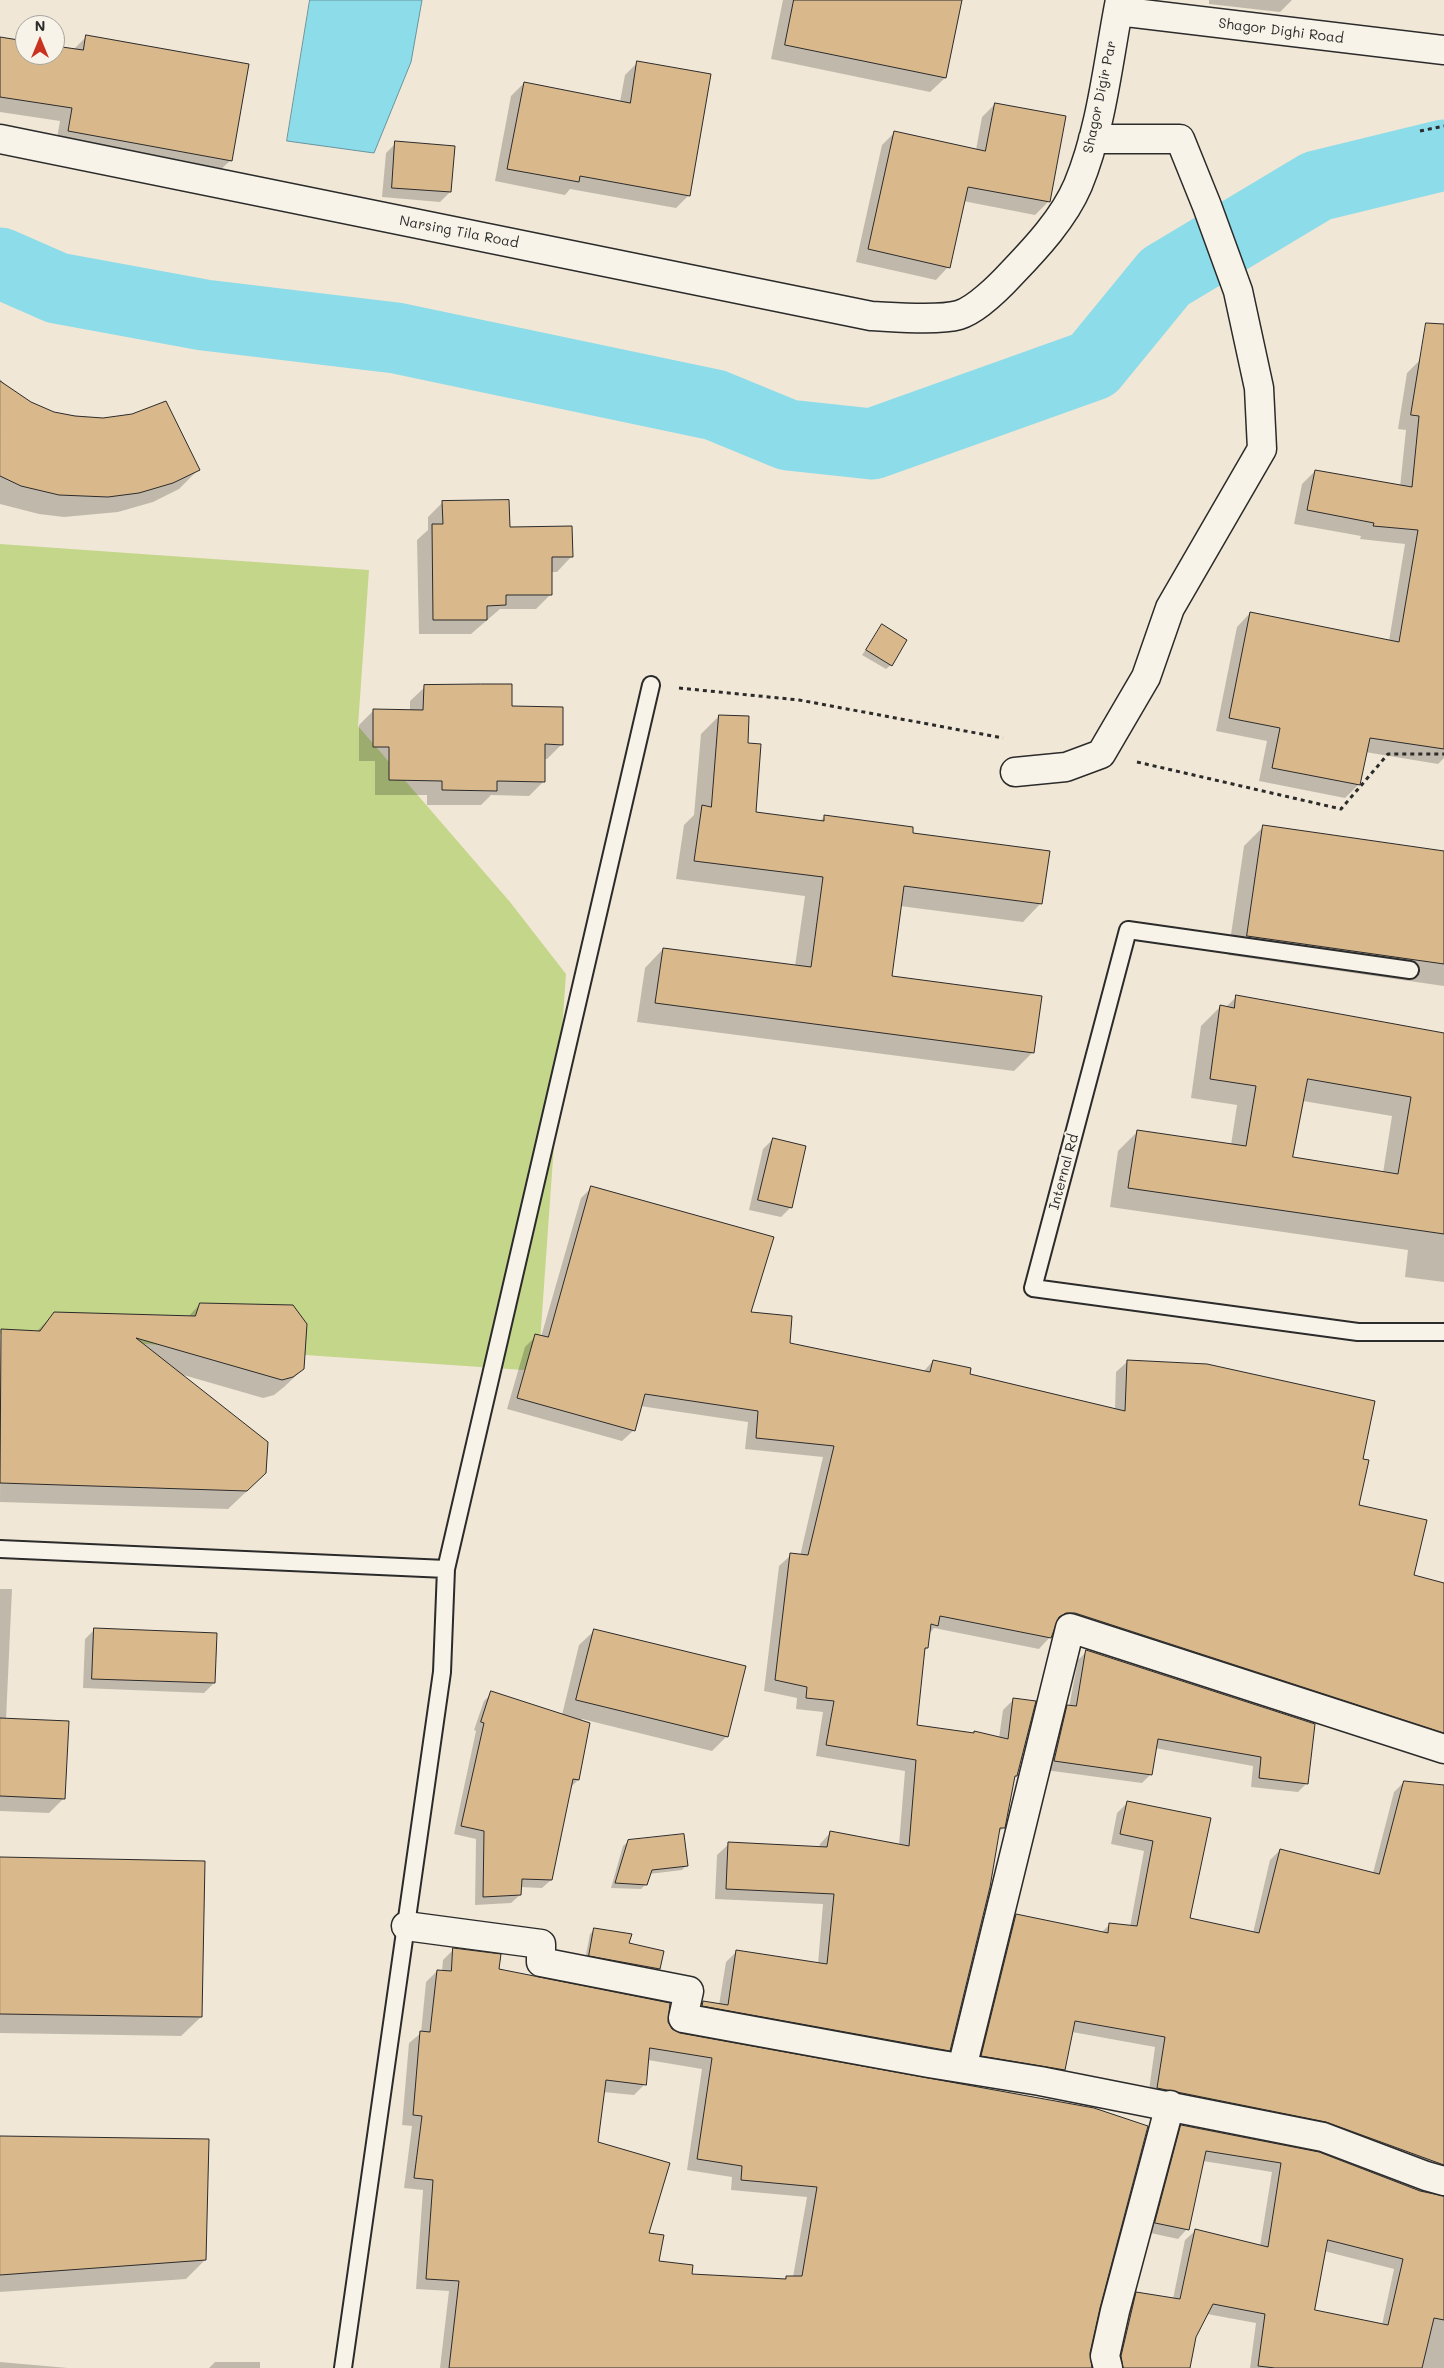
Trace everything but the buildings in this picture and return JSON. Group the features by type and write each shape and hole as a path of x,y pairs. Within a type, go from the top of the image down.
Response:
{"street":[{"name":"Shagor Dighi Road","path":"1119,6 1444,50"},
{"name":"Shagor Digir Par","path":"920,318 959,315 993,293 1051,228 1077,186 1093,140 1119,6"},
{"name":"Narsing Tila Road","path":"0,139 871,316 920,318"},
{"path":"1015,772 1066,767 1101,754 1146,677 1170,608 1262,449 1259,388 1238,291 1207,206 1180,140 1093,140"},
{"path":"962,2068 1070,1628 1444,1749"},
{"path":"406,1926 541,1944 541,1962 689,1991 684,2018 1170,2105 1323,2137 1444,2181"},
{"path":"1108,2368 1106,2356 1115,2311 1170,2105"}],"lane":[{"path":"343,2368 442,1672 446,1569 651,685"},
{"name":"Internal Rd","path":"1410,970 1128,930 1033,1288 1358,1332 1444,1332"},
{"path":"0,1549 446,1569"}],"path":[{"path":"1420,131 1444,126"}],"green space":[{"path":"0,544 369,570 358,726 510,902 566,974 538,1371 0,1334"}],"water":[{"path":"310,0 422,0 411,62 374,153 287,141"}],"waterway":[{"path":"0,263 57,288 204,315 396,338 715,405 788,435 872,444 1093,365 1165,277 1317,186 1444,155"}]}
